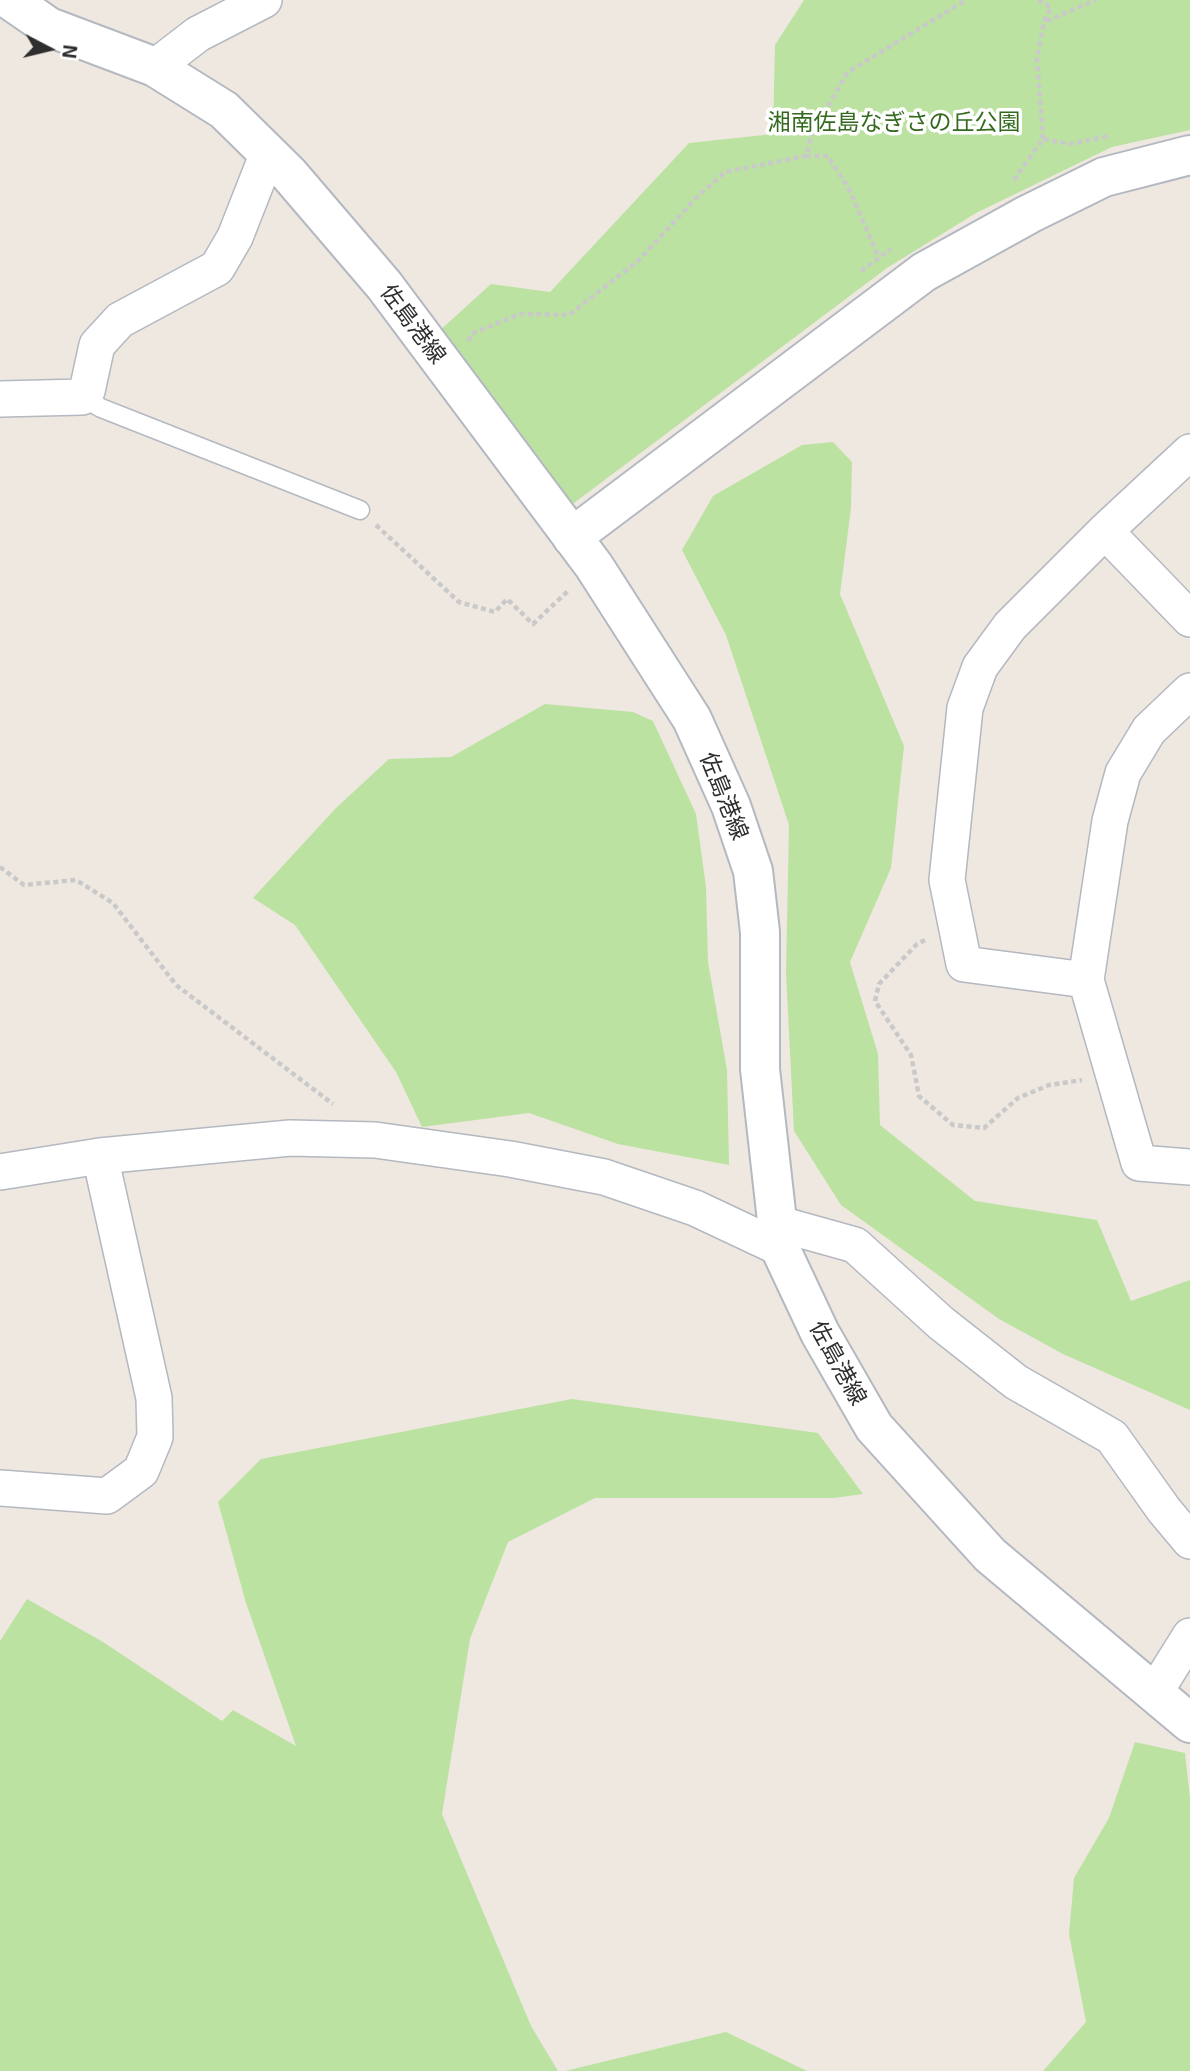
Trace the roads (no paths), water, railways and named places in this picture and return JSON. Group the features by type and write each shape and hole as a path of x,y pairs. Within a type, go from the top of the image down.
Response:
{"main road":[{"name":"佐島港線","path":"10,0 49,27 155,67 224,110 268,153 384,285 583,552 692,719 730,806 752,871 760,932 760,1069 778,1236 820,1333 874,1427 990,1555 1190,1723"},
{"path":"583,552 924,272 1029,214 1104,177 1190,155"}],"street":[{"path":"155,67 198,34 264,0"},
{"path":"0,398 25,400 82,397 87,391 97,345 120,320 217,268 235,237 268,153"},
{"path":"1086,980 964,964 947,880 965,708 980,667 1010,626 1105,531 1190,452"},
{"path":"1105,531 1190,619"},
{"path":"1190,691 1149,730 1123,773 1110,821 1086,980 1139,1163 1190,1167"},
{"path":"0,1172 100,1156 290,1138 374,1140 510,1159 604,1177 778,1236 855,1245 941,1323 1016,1382 1112,1437 1164,1510 1190,1541"},
{"path":"0,1488 107,1496 141,1472 155,1437 154,1398 100,1156"},
{"path":"1155,1692 1190,1636"}],"lane":[{"path":"82,397 101,408 360,510"}],"park label":[{"name":"湘南佐島なぎさの丘公園","path":"894,122"}]}
